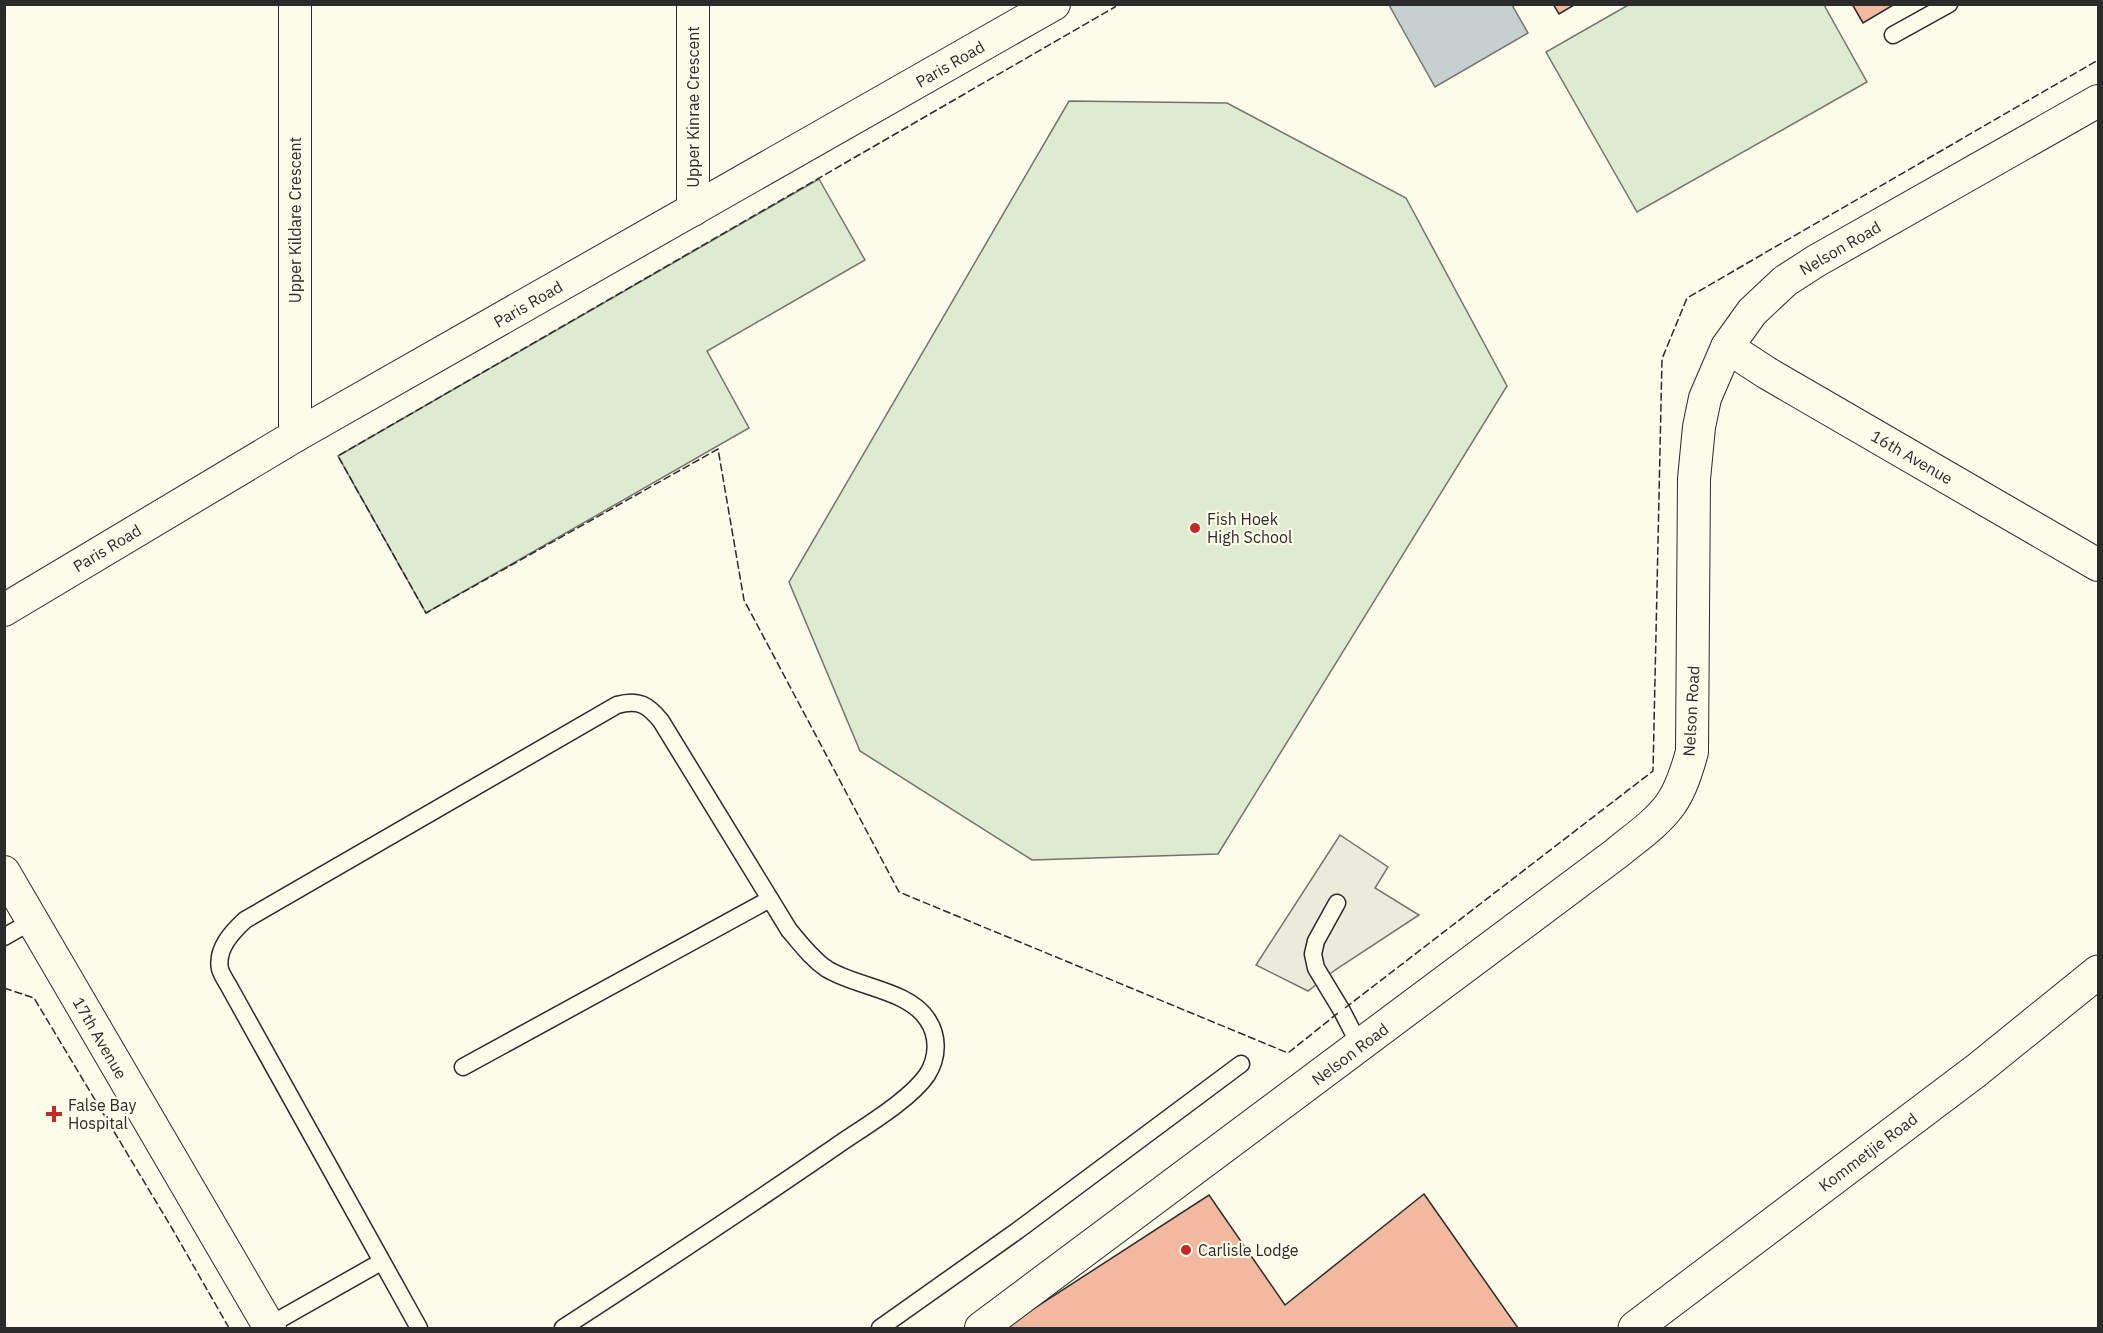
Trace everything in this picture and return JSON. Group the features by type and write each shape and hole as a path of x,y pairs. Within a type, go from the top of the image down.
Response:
{"main road":[{"name":"Kommetjie Road","path":"1635,1329 1977,1070 2098,972"}],"street":[{"name":"Upper Kildare Crescent","path":"295,4 295,436"},
{"name":"Upper Kinrae Crescent","path":"693,4 693,210"},
{"name":"Paris Road","path":"4,610 295,436 1054,4"},
{"name":"Nelson Road","path":"981,1329 1617,853 1650,826 1671,804 1685,776 1692,752 1694,479 1699,427 1708,389 1727,347 1752,312 1785,281 1816,261 2098,101"},
{"name":"16th Avenue","path":"1727,347 2098,565"},
{"name":"17th Avenue","path":"4,872 269,1327"}],"lane":[{"path":"1893,35 1949,4"},
{"path":"419,1329 220,969 222,948 236,928 259,912 617,705 629,702 641,704 652,710 661,721 789,930 808,953 828,969 908,1001 919,1009 928,1019 935,1035 936,1049 932,1066 920,1084 876,1118 736,1216 563,1329"},
{"path":"463,1067 770,899"},
{"path":"1337,903 1316,941 1313,954 1316,968 1360,1046"},
{"path":"4,936 32,921"},
{"path":"880,1329 1017,1231 1241,1064"},
{"path":"269,1327 381,1262"}],"green space":[{"path":"1630,4 1824,5 1867,82 1637,212 1546,52"},
{"path":"1069,101 1227,103 1406,198 1507,386 1218,854 1032,860 860,751 789,582"},
{"path":"819,179 865,260 707,351 749,428 426,613 338,456"}],"shaded area":[{"path":"1389,5 1512,5 1528,33 1435,87"},
{"path":"1340,835 1388,867 1375,888 1419,915 1335,970 1308,991 1256,965"}],"building":[{"path":"1553,4 1576,4 1559,14"},
{"path":"1852,4 1895,4 1863,23"},
{"name":"Carlisle Lodge","path":"1424,1194 1518,1328 1004,1328 1209,1195 1285,1305"}],"fence":[{"path":"1116,4 1115,7 338,456 426,613 718,449 744,600 899,892 1288,1053 1338,1013"},
{"path":"1345,1008 1653,771 1662,359 1687,298 2098,60"},
{"path":"4,988 34,998 229,1328"}],"place":[{"name":"Fish Hoek High School","path":"1195,528"},
{"name":"False Bay Hospital","path":"54,1114"},
{"name":"Carlisle Lodge","path":"1186,1250"}]}
